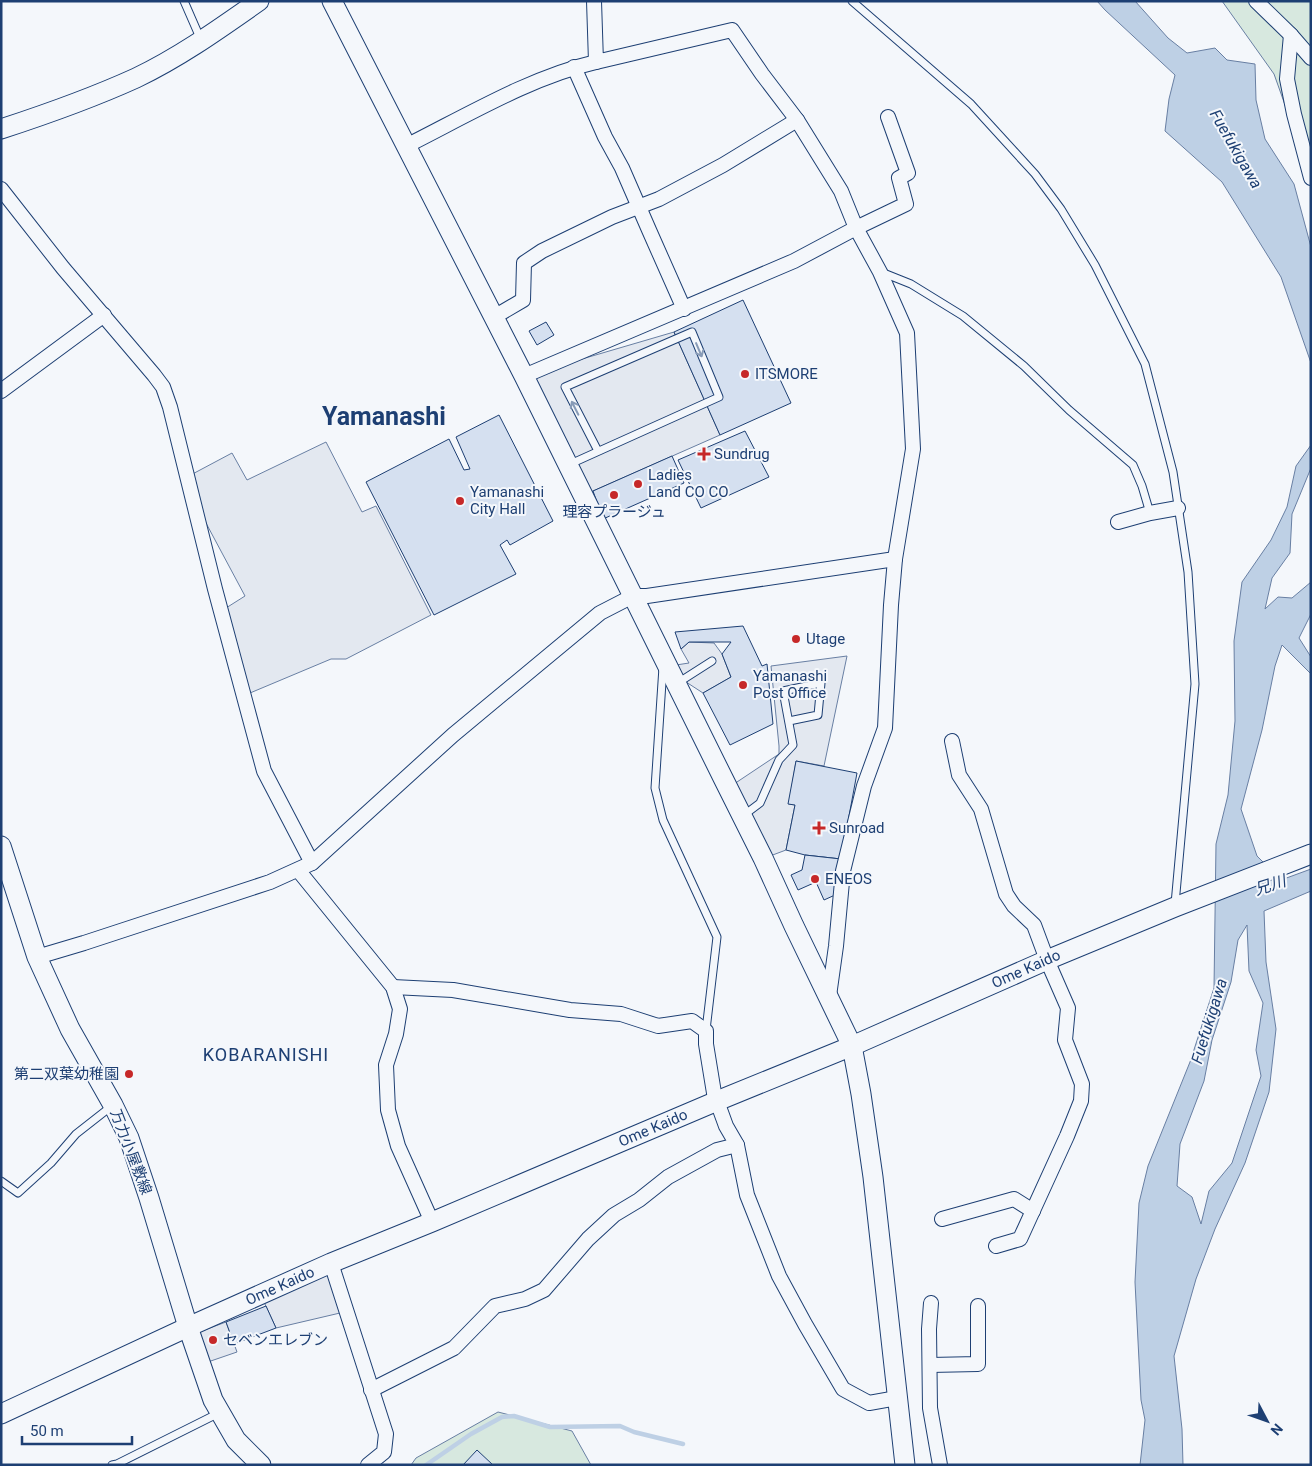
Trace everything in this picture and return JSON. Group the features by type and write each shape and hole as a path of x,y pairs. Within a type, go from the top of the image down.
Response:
{"main road":[{"path":"1,129 61,109 137,77 201,41 258,1"},
{"path":"332,1 524,376 744,818 852,1046 873,1177 905,1465"},
{"name":"万力小屋敷線","path":"1,846 9,882 37,957 70,1029 113,1105 129,1138 188,1327 213,1400 236,1440 261,1465"},
{"name":"Ome Kaido","path":"1,1414 331,1263 716,1101 852,1046 1047,960 1311,854"}],"street":[{"path":"594,1 596,62"},
{"path":"1256,1 1311,58"},
{"path":"406,146 497,100 574,67 732,30 797,120 841,191 856,228 880,272 908,333 913,450 895,559 890,605 885,728 864,786 843,870 829,996"},
{"path":"1290,35 1287,79 1311,178"},
{"path":"574,67 605,137 622,168 684,309"},
{"path":"524,376 794,261 906,204 899,178 908,173 888,117"},
{"path":"494,317 523,300 524,262 612,217 659,199 723,165 797,120"},
{"path":"1,189 163,388 170,407 215,589 264,771 312,863"},
{"path":"1,390 104,315"},
{"path":"1118,522 1178,508"},
{"path":"37,957 251,888 312,863 453,735 600,613 632,596 647,596 895,559"},
{"path":"952,740 959,775 981,809 1006,894 1014,906 1034,924 1068,1008 1065,1040 1082,1084 1081,1101 1020,1239 996,1246"},
{"path":"298,870 393,987 400,1009 396,1034 386,1065 388,1110 398,1146 432,1222"},
{"path":"393,987 453,990 570,1010 621,1014 658,1026 692,1021 706,1031 716,1101 726,1126 737,1145 747,1194 779,1276 844,1389 868,1403 897,1398"},
{"path":"371,1390 454,1348 495,1306 524,1299 544,1290 566,1267 588,1239 614,1216 639,1200 668,1177 717,1150 737,1145"},
{"path":"942,1219 1014,1199 1033,1211"},
{"path":"331,1263 386,1434 384,1452 368,1465"},
{"path":"931,1303 929,1329 930,1408 940,1465"},
{"path":"930,1366 978,1364 978,1306"}],"lane":[{"path":"184,1 201,41"},
{"path":"852,1 971,104 1035,174 1061,209 1095,265 1145,364 1173,472 1188,572 1195,684 1180,905"},
{"path":"880,272 911,284 963,316 1024,366 1069,410 1133,465 1150,513"},
{"path":"568,465 719,397 692,332 565,387 598,451"},
{"path":"664,659 655,788 663,820 717,937 706,1031"},
{"path":"676,684 712,661"},
{"path":"744,818 748,812 760,803 779,760 793,746 784,690 821,683 818,715 789,721"},
{"path":"1,1181 18,1193 51,1163 76,1134 113,1105"},
{"path":"112,1465 220,1413"}],"shaded area":[{"path":"1222,1 1311,1 1311,178 1274,74"},
{"path":"674,332 720,435 593,491 582,494 524,376"},
{"path":"326,442 362,512 376,506 431,615 346,659 331,659 250,693 226,608 245,596 191,495 185,478 232,453 247,480"},
{"path":"689,642 714,643 722,654 731,677 703,693 683,680 676,665 689,663 681,649"},
{"path":"847,656 824,766 796,761 789,804 795,805 786,850 770,856 734,784 779,754 771,666"},
{"path":"328,1273 340,1313 276,1328 264,1302"},
{"name":"セベンエレブン","path":"226,1322 237,1352 202,1364 191,1335"},
{"path":"498,1412 572,1431 591,1465 411,1465 416,1458"}],"water":[{"name":"Fuefukigawa","path":"1097,1 1135,1 1168,38 1187,53 1215,48 1227,60 1255,64 1256,100 1265,139 1294,184 1311,247 1311,363 1281,277 1222,182 1165,131 1169,99 1175,75"},
{"path":"1311,445 1311,468 1292,514 1290,553 1272,578 1265,609 1278,597 1292,598 1311,582 1311,614 1299,638 1311,657 1311,674 1282,645 1275,666 1262,730 1241,809 1257,856 1281,880 1311,869 1311,891 1264,911 1266,962 1276,1029 1269,1092 1245,1163 1215,1229 1196,1279 1174,1356 1182,1429 1183,1465 1140,1465 1145,1420 1141,1400 1135,1282 1139,1203 1148,1166 1190,1062 1214,988 1216,844 1228,795 1235,721 1234,641 1242,582 1271,540 1287,507 1296,466","holes":["1247,925 1249,971 1263,1003 1256,1050 1261,1076 1232,1163 1209,1191 1201,1224 1192,1197 1177,1186 1180,1144 1204,1081 1212,1040 1231,982 1238,940"]}],"building":[{"path":"743,300 791,403 720,435 674,332"},
{"path":"546,322 554,335 537,345 529,331"},
{"name":"Yamanashi City Hall","path":"499,415 553,521 510,545 507,540 500,545 516,574 434,615 366,482 449,439 464,470 470,469 456,437"},
{"path":"745,431 769,477 701,508 678,460"},
{"path":"672,456 684,483 603,519 593,491"},
{"name":"Yamanashi Post Office","path":"743,626 762,666 767,664 773,724 730,745 703,693 731,677 722,654 731,642 689,642 681,649 675,632"},
{"name":"Sunroad","path":"796,761 857,773 841,859 805,855 786,850 795,805 788,804"},
{"name":"ENEOS","path":"805,855 841,859 835,895 824,900 816,882 798,890 791,875 802,870"},
{"path":"266,1306 276,1328 234,1344 226,1322"},
{"path":"477,1450 493,1465 463,1465"}],"waterway":[{"path":"426,1465 471,1434 502,1417 514,1416 550,1427 620,1426 634,1432 683,1444"}],"place":[{"name":"ITSMORE","path":"745,374"},
{"name":"Sundrug","path":"704,454"},
{"name":"Ladies Land CO CO","path":"638,484"},
{"name":"理容プラージュ","path":"614,495"},
{"name":"Yamanashi City Hall","path":"460,501"},
{"name":"Utage","path":"796,639"},
{"name":"Yamanashi Post Office","path":"743,685"},
{"name":"Sunroad","path":"819,828"},
{"name":"ENEOS","path":"815,879"},
{"name":"第二双葉幼稚園","path":"129,1074"},
{"name":"セベンエレブン","path":"213,1340"}],"district":[{"name":"Yamanashi","path":"384,416"},
{"name":"KOBARANISHI","path":"266,1054"}],"water label":[{"name":"兄川","path":"1270,885"}]}
